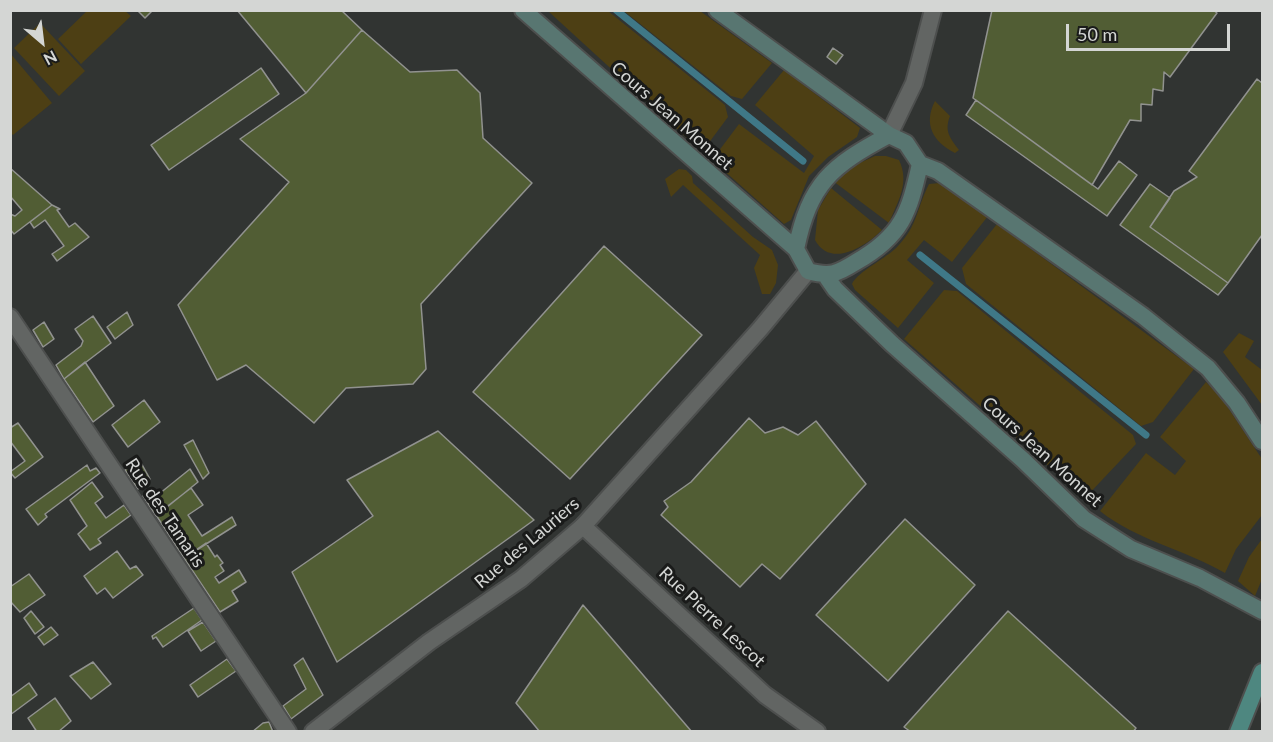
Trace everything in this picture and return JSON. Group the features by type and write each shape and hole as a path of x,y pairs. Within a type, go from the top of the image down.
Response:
{"main road":[{"name":"Cours Jean Monnet","path":"523,10 796,249"},
{"path":"717,10 889,135 906,143 920,164 938,171 1143,316 1198,360 1237,403 1263,441"},
{"path":"889,135 836,166 811,198 796,249 808,271 826,276 869,255 893,235 908,210 920,164"},
{"name":"Cours Jean Monnet","path":"826,276 835,289 892,344 1016,453 1084,519 1131,549 1200,578 1263,612"},
{"path":"1238,732 1263,672"}],"street":[{"path":"889,135 914,83 933,10"},
{"name":"Rue des Lauriers","path":"313,732 429,642 521,579 583,526 753,338 808,271"},
{"name":"Rue des Tamaris","path":"10,317 288,732"},
{"name":"Rue Pierre Lescot","path":"583,526 765,695 817,732"}],"shaded area":[{"path":"87,11 125,11 131,16 81,64 58,39"},
{"path":"548,11 608,11 725,105 728,117 702,152"},
{"path":"624,11 700,11 772,63 742,99 731,96"},
{"path":"40,23 85,71 59,96 14,48"},
{"path":"10,53 52,103 13,135 10,132"},
{"path":"784,70 860,128 857,137 828,157 809,176 791,220 784,224 712,160 739,124 804,173 814,156 755,105"},
{"path":"935,101 950,116 949,134 959,150 955,153 947,149 932,132 930,117"},
{"path":"875,156 886,156 899,160 902,168 902,192 889,223 833,181 851,167"},
{"path":"679,169 686,170 692,176 693,183 753,237 772,250 778,265 776,283 770,294 762,294 754,268 760,255 683,185 671,197 665,179"},
{"path":"940,183 988,216 952,262 924,240 907,260 934,283 898,328 855,290 852,284 860,274 887,256 905,238 929,184"},
{"path":"831,188 882,230 858,248 839,254 822,249 815,240 818,210"},
{"path":"997,224 1194,369 1153,422 1141,426 966,284 962,268"},
{"path":"944,290 957,291 1133,435 1136,444 1085,498 904,339"},
{"path":"1239,333 1254,341 1245,357 1262,370 1262,405 1223,352"},
{"path":"1206,382 1221,397 1262,459 1262,515 1236,549 1225,573 1130,530 1100,511 1146,453 1175,475 1186,461 1160,437"},
{"path":"1262,539 1262,579 1255,596 1238,581 1249,557"}],"building":[{"path":"137,10 153,10 145,18"},
{"path":"237,10 341,10 362,30 306,93"},
{"path":"992,10 1213,10 1217,13 1170,77 1164,72 1163,91 1153,89 1152,105 1141,104 1141,121 1130,120 1092,185 973,98"},
{"path":"362,30 410,72 457,70 480,93 483,138 532,183 421,304 426,369 413,384 346,388 314,423 246,365 217,380 178,305 289,182 240,139 306,93"},
{"path":"833,48 843,55 836,64 827,57"},
{"path":"261,68 279,94 169,170 151,145"},
{"path":"1257,79 1262,83 1262,235 1228,283 1150,227 1174,191 1197,177 1189,171"},
{"path":"976,100 1098,189 1119,161 1137,175 1107,216 966,115"},
{"path":"10,168 52,205 14,234 10,229 10,214 15,216 22,210 10,196"},
{"path":"1150,184 1170,198 1150,227 1228,283 1218,295 1120,225"},
{"path":"52,205 60,209 57,210 69,227 75,223 89,237 57,261 52,254 64,246 45,220 34,228 30,222"},
{"path":"604,246 702,335 570,479 473,392"},
{"path":"127,312 133,325 115,339 107,327"},
{"path":"93,316 111,343 64,379 56,365 81,346 83,341 75,329"},
{"path":"44,322 54,339 43,347 33,330"},
{"path":"85,362 114,406 93,422 64,379"},
{"path":"144,400 160,422 128,447 112,425"},
{"path":"749,418 765,433 783,427 798,435 816,421 866,484 780,579 762,564 740,587 661,515 668,507 664,501 691,482"},
{"path":"18,423 43,457 15,478 10,472 25,461 10,441 10,428"},
{"path":"438,431 534,520 337,662 292,572 373,516 347,480"},
{"path":"193,440 209,473 203,479 184,445"},
{"path":"139,459 150,479 138,489 125,470"},
{"path":"87,465 90,471 96,468 100,473 45,514 47,517 38,525 26,509"},
{"path":"190,469 198,482 156,516 143,496 149,492 154,498"},
{"path":"92,482 103,497 95,503 106,518 124,505 131,515 98,539 101,543 90,550 78,534 87,526 70,500"},
{"path":"191,488 203,505 188,515 202,536 232,517 236,525 184,558 156,515"},
{"path":"905,519 975,585 888,681 816,615"},
{"path":"206,543 215,557 217,555 223,563 220,565 224,571 215,577 219,583 239,570 246,582 232,591 238,601 220,612 184,558"},
{"path":"117,551 130,569 136,566 143,575 113,598 105,588 97,594 84,576"},
{"path":"29,574 45,595 20,612 10,601 10,587"},
{"path":"583,605 692,732 540,732 516,703"},
{"path":"194,608 202,620 163,647 156,637 153,639 152,636"},
{"path":"31,611 44,627 35,634 24,618"},
{"path":"1008,611 1136,728 1133,732 911,732 904,727"},
{"path":"203,622 216,641 201,651 188,631"},
{"path":"51,627 58,635 44,645 38,637"},
{"path":"303,658 323,695 291,719 283,706 306,689 294,665"},
{"path":"227,659 236,671 198,697 190,685"},
{"path":"93,662 111,684 91,699 70,676"},
{"path":"29,683 37,695 10,715 10,697"},
{"path":"55,698 71,721 58,732 37,732 28,718"},
{"path":"269,722 273,732 252,732 263,723"}],"waterway":[{"path":"616,10 803,161"},
{"path":"920,255 1146,435"}]}
